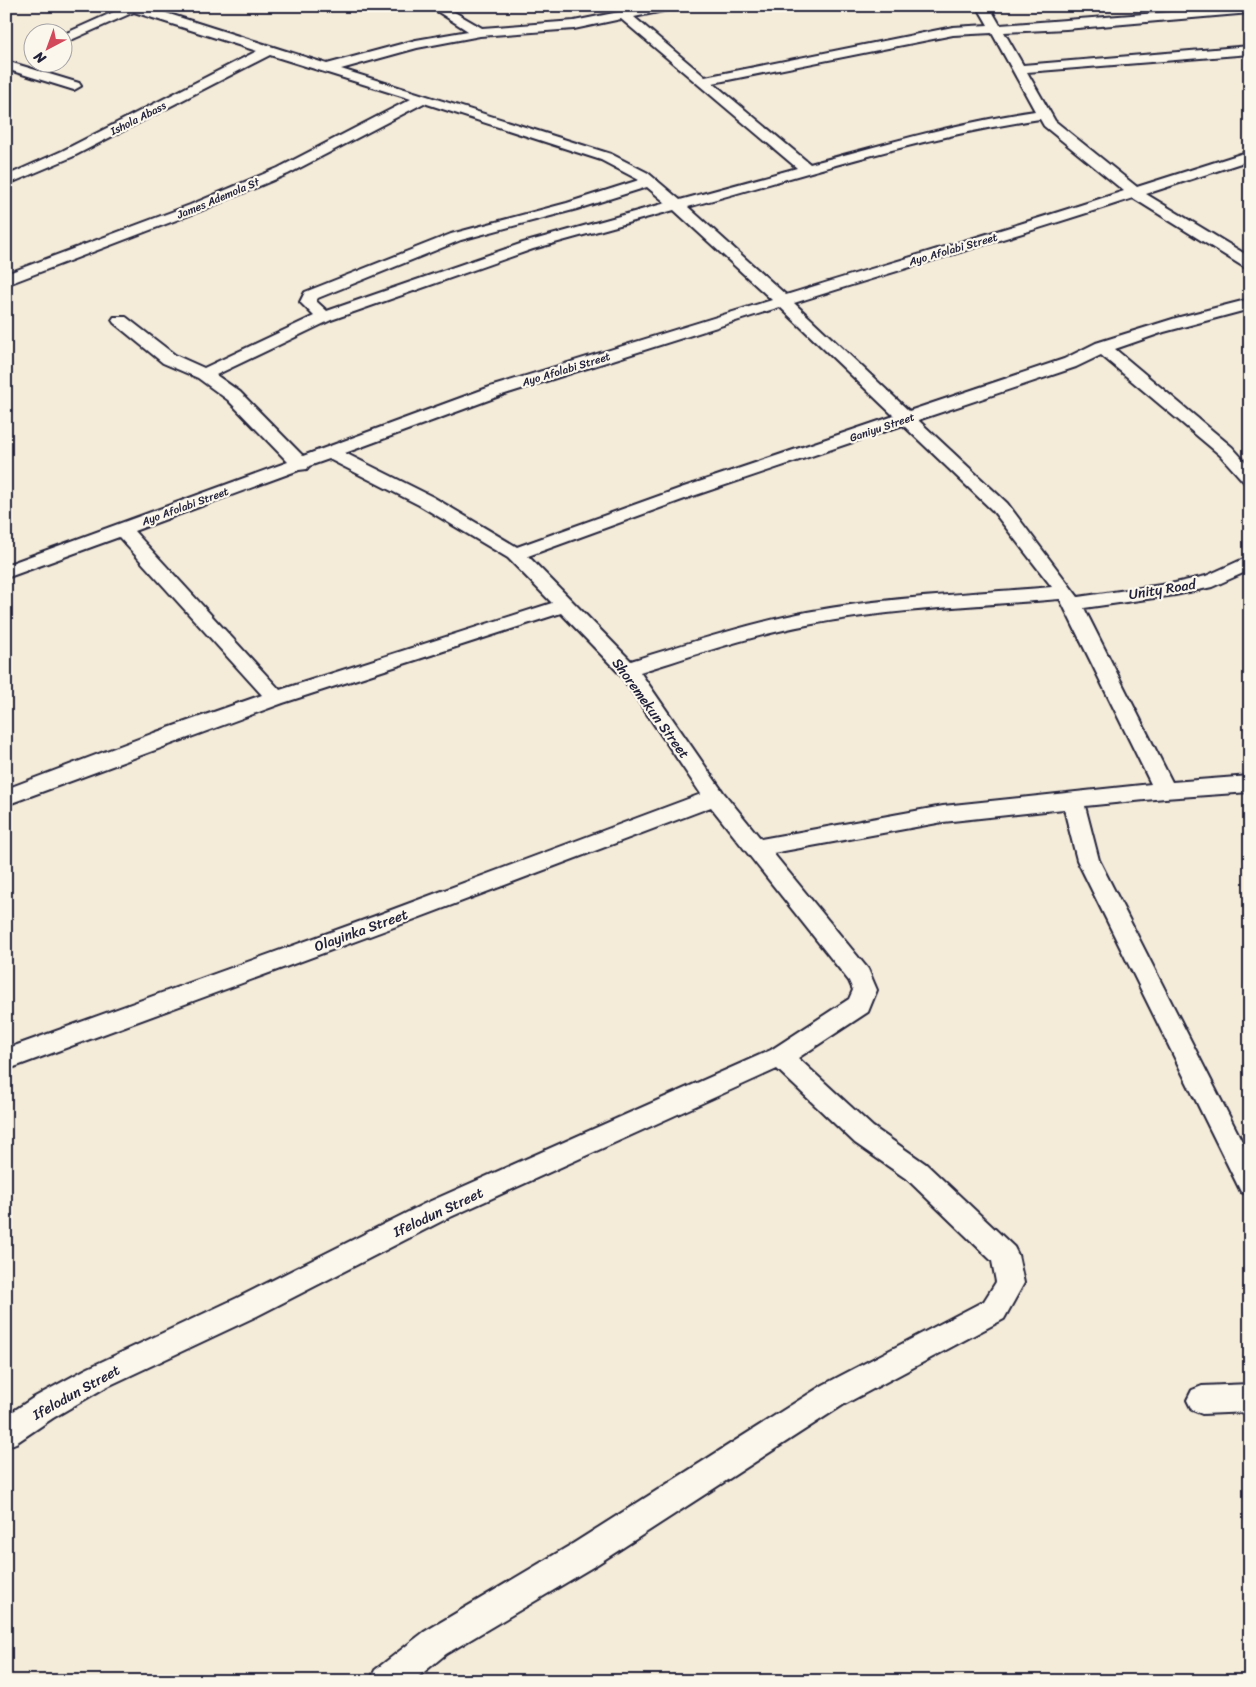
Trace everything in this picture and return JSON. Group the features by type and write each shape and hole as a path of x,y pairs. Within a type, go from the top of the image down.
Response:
{"street":[{"path":"435,6 480,32"},
{"path":"329,68 416,44 480,32 574,25 668,6"},
{"path":"983,6 1042,114 1049,123 1135,193 1250,264"},
{"path":"72,36 136,7 268,51 329,68 606,157 623,164 650,181 784,302 1000,508 1069,598 1165,790"},
{"path":"704,82 916,37 953,31 996,30 1248,11"},
{"path":"624,16 806,168"},
{"path":"1019,69 1250,50"},
{"name":"Ishola Abass","path":"6,181 67,154 268,51"},
{"path":"7,65 22,58"},
{"path":"7,65 74,86"},
{"name":"James Ademola St","path":"6,280 195,208 274,174 422,99"},
{"path":"204,374 325,317 528,246 806,168 989,122 1042,114"},
{"name":"Ayo Afolabi Street","path":"6,572 301,465 496,391 950,249 1040,224 1250,155"},
{"path":"325,317 308,302 311,296 456,237 572,206 650,181"},
{"name":"Ganiyu Street","path":"515,554 687,492 1070,363 1102,347 1188,319 1250,304"},
{"path":"120,320 169,359 204,374 234,396 301,465"},
{"path":"1102,347 1226,451 1250,478"},
{"name":"Shoremekun Street","path":"332,453 426,501 515,554 566,605 627,669 715,797 859,976 865,990"},
{"path":"122,529 276,698"},
{"name":"Unity Road","path":"627,669 736,636 785,623 832,614 1069,598 1175,588 1212,581 1250,562"},
{"path":"6,797 162,738 276,698 566,605"},
{"path":"756,848 944,814 1072,799 1250,784"},
{"name":"Olayinka Street","path":"6,1060 89,1028 395,918 715,797"},
{"path":"1072,799 1088,860 1250,1184"},
{"name":"Ifelodun Street","path":"6,1432 43,1408 96,1378 247,1307 434,1212 780,1057 859,1005 865,990"},
{"path":"386,1681 435,1643 585,1554 833,1395 994,1310 1010,1283 1004,1255 917,1172 864,1136 780,1057"},
{"path":"1202,1400 1250,1398"}]}
